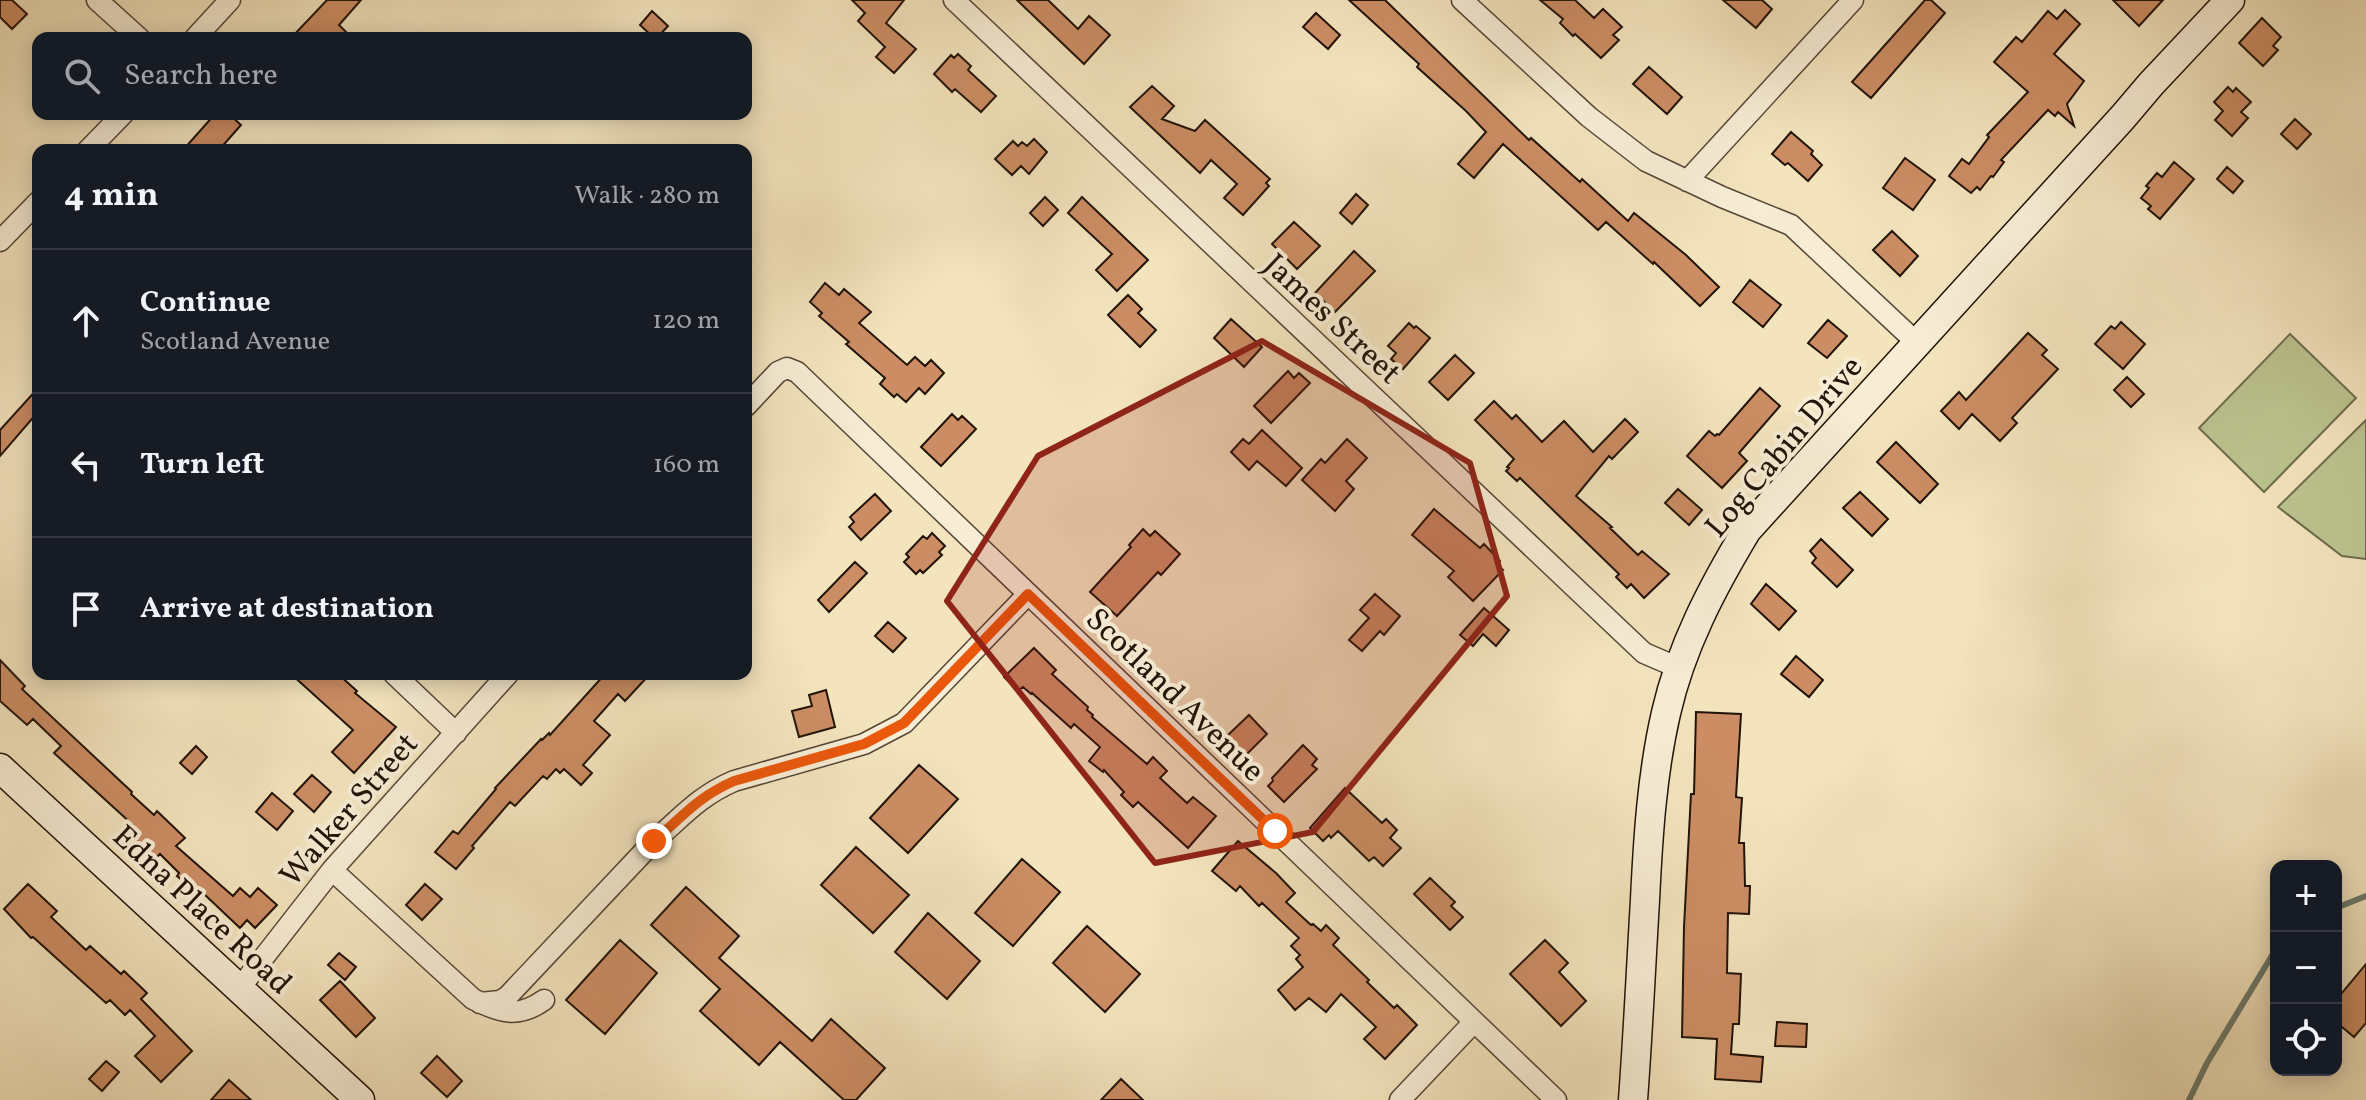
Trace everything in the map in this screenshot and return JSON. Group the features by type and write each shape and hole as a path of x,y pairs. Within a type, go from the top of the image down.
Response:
{"street":[{"path":"97,0 132,32"},
{"path":"201,32 230,0"},
{"name":"James Street","path":"954,0 1644,653 1679,668"},
{"path":"1462,0 1589,117 1646,161 1791,225 1917,343"},
{"name":"Log Cabin Drive","path":"1633,1100 1649,819 1655,769 1666,711 1679,668 1697,620 1720,574 1747,530 2230,0"},
{"path":"1687,181 1845,3"},
{"path":"94,144 117,120"},
{"path":"0,241 32,208"},
{"name":"Scotland Avenue","path":"752,400 778,372 787,368 797,372 1556,1100"},
{"path":"480,1003 500,1001 522,981 696,801 734,781 864,744 904,723 1028,594"},
{"path":"400,680 456,733"},
{"name":"Walker Street","path":"239,989 332,870 503,680"},
{"name":"Edna Place Road","path":"0,768 360,1100"},
{"path":"332,870 473,999 502,1011 531,1010 544,1000"},
{"path":"1400,1100 1473,1023"}],"highlighted area":[{"path":"1262,341 1470,463 1507,596 1313,832 1155,863 947,601 1038,456"}],"green space":[{"path":"2290,334 2356,398 2264,492 2199,428"},
{"path":"2366,420 2366,559 2342,556 2278,507"}],"building":[{"path":"0,0 12,0 27,14 12,29 0,17"},
{"path":"327,0 361,0 339,25 346,32 297,32"},
{"path":"852,0 904,0 886,23 916,49 894,73 876,57 885,47 858,21 865,13"},
{"path":"1017,0 1048,0 1078,29 1089,16 1110,35 1084,64"},
{"path":"1349,0 1385,0 1529,140 1531,138 1580,182 1582,179 1628,221 1634,213 1686,255 1719,287 1700,306 1606,222 1598,230 1503,144 1474,178 1458,164 1486,132 1417,67 1419,64"},
{"path":"1540,0 1575,0 1594,18 1603,9 1622,27 1613,35 1619,40 1601,58 1575,34 1573,36 1560,23 1563,19"},
{"path":"1723,0 1762,0 1772,9 1756,28"},
{"path":"1925,0 1931,0 1945,13 1871,98 1852,82"},
{"path":"2113,0 2163,0 2139,26"},
{"path":"2065,10 2080,24 2054,54 2084,81 2067,104 2074,126 2058,112 2055,116 2048,110 2001,160 2004,162 1993,177 1980,190 1977,187 1971,193 1949,176 1962,159 1969,164 1989,137 1987,135 2028,92 1994,62 2016,37 2022,42 2048,11 2057,19"},
{"path":"652,11 668,26 662,32 648,32 640,25"},
{"path":"1316,13 1340,35 1328,49 1303,27"},
{"path":"2262,18 2281,37 2273,46 2278,50 2263,66 2239,43"},
{"path":"958,54 971,66 968,70 996,96 981,112 955,89 952,92 934,74 951,55 954,58"},
{"path":"1649,67 1682,97 1667,114 1633,84"},
{"path":"1152,86 1174,106 1162,119 1195,131 1205,120 1270,179 1266,183 1269,186 1243,215 1224,198 1237,184 1211,160 1200,173 1130,107"},
{"path":"2228,87 2233,92 2236,88 2251,102 2241,112 2248,118 2232,136 2215,120 2223,111 2214,102"},
{"path":"2295,119 2311,134 2297,149 2281,134"},
{"path":"210,120 236,120 241,125 224,144 188,144"},
{"path":"1791,132 1813,151 1811,154 1822,165 1808,181 1788,163 1785,165 1772,154"},
{"path":"1034,139 1047,152 1029,174 1021,166 1012,175 995,159 1013,141 1018,146 1022,142 1027,146"},
{"path":"1905,158 1935,180 1913,210 1883,188"},
{"path":"2174,162 2194,179 2160,219 2141,198 2157,173 2162,177"},
{"path":"2227,167 2243,181 2233,193 2217,179"},
{"path":"1356,194 1368,205 1352,224 1340,213"},
{"path":"1045,197 1058,210 1043,226 1030,213"},
{"path":"1082,197 1148,260 1117,291 1096,270 1112,254 1068,213"},
{"path":"1294,222 1320,246 1297,269 1272,244"},
{"path":"1892,231 1918,256 1900,276 1873,250"},
{"path":"1354,251 1375,271 1335,312 1315,293"},
{"path":"1750,280 1781,305 1763,327 1733,302"},
{"path":"825,283 839,295 844,289 871,312 859,323 907,365 915,357 925,366 931,360 944,373 925,394 919,388 906,402 897,394 894,397 880,384 885,378 846,344 849,342 819,316 822,313 810,302"},
{"path":"1128,295 1142,309 1138,313 1156,330 1140,347 1108,315"},
{"path":"1231,319 1262,347 1244,367 1214,338"},
{"path":"1828,320 1847,336 1827,358 1808,343"},
{"path":"2121,322 2145,344 2123,369 2095,344 2111,326 2115,329"},
{"path":"1409,323 1430,338 1403,369 1391,359 1396,353 1388,346"},
{"path":"2028,333 2047,350 2042,355 2058,369 2012,418 2017,423 2000,441 1972,414 1959,429 1941,411 1959,392 1966,400"},
{"path":"1455,355 1474,373 1448,400 1429,382"},
{"path":"1288,371 1294,378 1299,373 1310,383 1271,423 1254,406"},
{"path":"2127,377 2144,394 2131,407 2114,390"},
{"path":"1760,388 1780,406 1739,453 1747,461 1722,488 1687,456 1709,431 1715,436 1719,435"},
{"path":"32,395 32,419 0,456 0,430"},
{"path":"1494,401 1512,419 1516,415 1542,442 1564,421 1593,452 1625,419 1638,432 1612,459 1609,456 1576,496 1638,555 1642,551 1669,574 1644,598 1631,584 1627,588 1616,577 1619,574 1520,478 1517,481 1506,471 1514,459 1475,420"},
{"path":"952,414 958,420 962,416 976,429 941,466 921,447"},
{"path":"1262,430 1302,468 1286,486 1257,461 1249,470 1231,452 1243,439 1249,444"},
{"path":"1347,439 1367,458 1346,481 1354,489 1335,511 1302,480 1321,459 1325,463"},
{"path":"1896,442 1938,484 1920,503 1877,462"},
{"path":"1678,489 1702,510 1689,525 1665,503"},
{"path":"1860,492 1888,519 1872,536 1843,508"},
{"path":"875,494 891,511 861,540 849,527 854,522 850,517"},
{"path":"1434,509 1480,548 1484,544 1500,561 1497,564 1503,570 1473,601 1448,577 1454,571 1412,535"},
{"path":"1143,529 1150,536 1155,531 1180,554 1161,575 1158,572 1117,616 1090,592 1131,547 1129,545"},
{"path":"932,533 945,546 939,552 942,555 923,573 920,570 916,574 904,562 909,557 906,554 923,536 927,539"},
{"path":"1821,539 1853,570 1837,587 1812,563 1816,558 1810,551"},
{"path":"855,562 867,573 829,612 818,600"},
{"path":"1766,584 1796,611 1779,630 1751,604"},
{"path":"1375,594 1400,616 1384,635 1380,631 1362,651 1349,640 1369,618 1360,610"},
{"path":"1484,608 1509,630 1496,646 1483,634 1473,646 1460,635"},
{"path":"888,622 906,638 893,652 875,636"},
{"path":"1034,648 1056,670 1052,674 1088,707 1092,717 1147,764 1153,757 1167,771 1160,778 1187,803 1193,797 1216,816 1188,848 1138,802 1133,807 1104,770 1089,761 1100,747 1074,724 1071,728 1032,693 1023,687 1018,691 1004,677"},
{"path":"1796,656 1823,680 1809,697 1781,674"},
{"path":"0,660 25,686 22,689 131,794 154,815 157,811 185,838 176,846 233,896 240,888 250,897 258,888 277,905 255,928 247,920 240,928 203,893 201,896 177,876 179,873 160,854 155,859 127,831 133,825 54,753 61,746 33,719 27,725 0,701"},
{"path":"298,680 345,680 357,691 355,693 396,727 354,773 332,752 353,730"},
{"path":"600,680 644,680 625,701 618,694 594,721 610,735 583,765 592,773 581,785 564,769 560,773 556,769 547,779 543,776 515,806 510,802 456,869 435,852 453,831 458,834 495,788 541,739 550,735"},
{"path":"826,690 835,727 799,737 792,711 812,706 809,695"},
{"path":"1696,712 1741,714 1736,797 1742,798 1739,843 1744,843 1745,886 1750,886 1749,914 1728,913 1727,973 1741,974 1739,1024 1733,1024 1731,1054 1763,1057 1761,1082 1715,1079 1717,1039 1682,1037 1684,927 1691,794 1694,794"},
{"path":"1249,715 1267,734 1246,755 1244,752 1238,758 1224,744 1229,739 1227,736"},
{"path":"1303,745 1317,759 1312,765 1317,769 1284,802 1268,786"},
{"path":"196,746 207,757 192,774 180,763"},
{"path":"919,765 958,799 908,853 870,818"},
{"path":"312,775 331,792 314,812 294,794"},
{"path":"1345,788 1382,823 1386,819 1397,830 1390,838 1401,848 1383,866 1374,857 1369,861 1338,831 1323,841 1310,828"},
{"path":"272,793 293,811 277,830 256,812"},
{"path":"1238,841 1295,893 1286,902 1321,931 1326,925 1339,938 1333,945 1394,1008 1397,1005 1417,1025 1385,1059 1364,1039 1376,1027 1341,994 1326,1012 1309,998 1295,1010 1278,990 1303,967 1296,959 1300,955 1291,946 1299,938 1262,903 1259,906 1240,886 1236,891 1212,871"},
{"path":"856,847 909,895 873,933 821,885"},
{"path":"1022,859 1060,892 1013,946 975,913"},
{"path":"1430,878 1455,902 1451,906 1463,917 1450,930 1414,894"},
{"path":"28,884 57,911 51,917 86,950 90,946 147,993 141,999 192,1051 161,1082 135,1056 155,1036 130,1010 125,1015 110,1000 106,1003 31,938 4,909"},
{"path":"425,884 442,899 422,920 406,905"},
{"path":"686,887 739,936 719,958 812,1041 831,1019 885,1068 856,1100 844,1100 780,1042 759,1065 700,1011 720,989 651,925"},
{"path":"928,913 980,961 947,999 895,952"},
{"path":"1087,926 1140,974 1105,1012 1053,963"},
{"path":"620,940 657,973 605,1034 566,1000"},
{"path":"1545,940 1568,963 1559,972 1586,1001 1561,1026 1510,974"},
{"path":"339,953 356,967 345,980 328,965"},
{"path":"2366,964 2366,1023 2354,1037 2342,1027 2342,993"},
{"path":"340,981 375,1018 356,1037 320,1000"},
{"path":"1777,1022 1807,1024 1806,1047 1775,1046"},
{"path":"437,1056 462,1081 447,1097 421,1073"},
{"path":"106,1061 119,1072 102,1091 89,1079"},
{"path":"1121,1079 1143,1100 1101,1100"},
{"path":"229,1080 251,1100 211,1100"}],"waterway":[{"path":"2342,906 2366,896"},
{"path":"2189,1100 2207,1063 2270,959"}],"route":[{"path":"654,841 696,801 716,789 734,781 864,744 904,723 1028,594 1275,831"}]}
